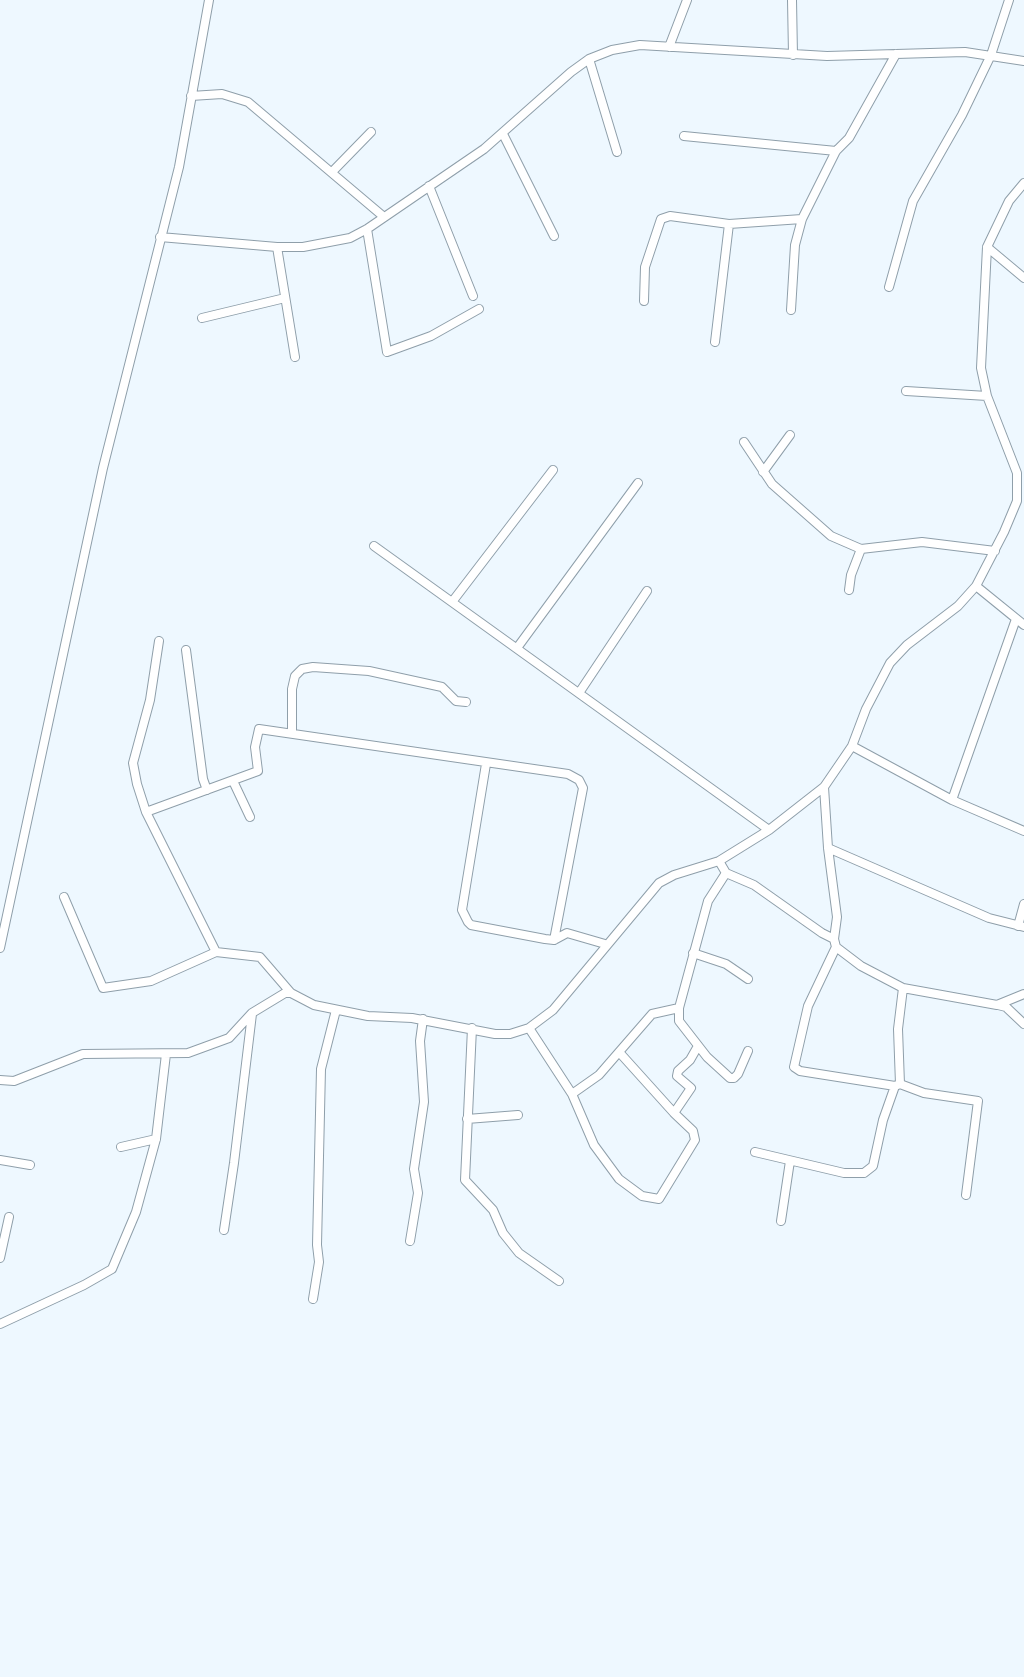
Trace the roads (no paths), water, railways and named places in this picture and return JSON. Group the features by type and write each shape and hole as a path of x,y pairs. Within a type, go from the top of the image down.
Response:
{"street":[{"path":"0,948 103,468 179,167 209,0"},
{"path":"669,47 687,0"},
{"path":"792,0 793,55"},
{"path":"889,287 918,187 946,148 991,55 1009,0"},
{"path":"160,237 277,247 331,242 367,229 503,134 571,72 589,59 612,50 640,45 793,55 965,52 1024,61"},
{"path":"791,310 795,245 802,219 836,151 849,138 896,54"},
{"path":"589,59 617,152"},
{"path":"191,96 222,94 248,102 384,217"},
{"path":"332,172 371,132"},
{"path":"503,134 554,236"},
{"path":"684,136 836,151"},
{"path":"64,897 103,988 151,981 216,952 260,957 291,993 314,1005 368,1016 423,1019 495,1034 529,1028 553,1011 605,944 659,883 674,875 718,861 768,830 825,787 852,746 866,709 890,663 907,645 958,606 976,586 995,551 1017,501 1017,472 987,396 981,368 987,248 1009,201 1024,183"},
{"path":"429,186 473,296"},
{"path":"644,301 645,267 662,219 670,216 729,224 802,219"},
{"path":"715,342 729,224"},
{"path":"367,229 387,352 431,336 479,309"},
{"path":"277,247 295,357"},
{"path":"987,248 1024,278"},
{"path":"202,318 285,298"},
{"path":"906,391 987,396"},
{"path":"763,472 790,435"},
{"path":"744,442 772,484 831,536 861,549 922,542 995,551"},
{"path":"452,602 553,470"},
{"path":"517,648 638,483"},
{"path":"374,546 768,830"},
{"path":"849,590 850,575 861,549"},
{"path":"976,586 1024,625"},
{"path":"579,693 647,591"},
{"path":"952,800 1016,619"},
{"path":"159,641 150,700 133,763 146,812 216,952"},
{"path":"186,650 203,779 207,790"},
{"path":"292,733 292,689 295,676 302,669 313,667 369,671 442,687 456,700 466,702"},
{"path":"146,812 258,771 255,747 258,729 432,753 486,764 568,774 579,780 583,788 554,940"},
{"path":"852,746 952,800 1024,831"},
{"path":"486,764 462,910 464,916 471,925 554,940 567,933 605,944"},
{"path":"232,781 250,817"},
{"path":"825,787 828,848 837,917 835,943 808,1006 794,1067 800,1071 898,1085 924,1093 978,1101 966,1195"},
{"path":"828,848 989,918 1021,927 1024,904"},
{"path":"718,861 726,873 754,885 876,975 903,988 1006,1007 1024,1024"},
{"path":"726,873 708,901 679,1008 679,1021 707,1057 730,1078 734,1078 748,1051"},
{"path":"693,953 726,964 748,979"},
{"path":"755,1152 844,1173 864,1173 873,1166 883,1120 898,1085 898,1029 903,988"},
{"path":"2,1082 14,1081 83,1054 188,1053 229,1038 252,1013 285,993 291,993"},
{"path":"997,1005 1024,994"},
{"path":"572,1095 599,1075 652,1014 679,1008"},
{"path":"313,1299 319,1262 316,1245 321,1069 336,1010"},
{"path":"224,1230 252,1013"},
{"path":"410,1241 418,1192 414,1169 424,1102 420,1041 423,1019"},
{"path":"472,1028 465,1180 493,1210 503,1233 519,1253 559,1281"},
{"path":"529,1028 572,1095 594,1145 619,1179 642,1196 659,1199 695,1140 693,1131 619,1052"},
{"path":"674,1113 691,1088 677,1076 678,1071 690,1060 698,1046"},
{"path":"0,1324 84,1285 112,1269 136,1212 156,1139 166,1054"},
{"path":"467,1119 518,1115"},
{"path":"121,1148 156,1139"},
{"path":"0,1160 30,1165"},
{"path":"781,1221 790,1161"},
{"path":"0,1258 9,1217"}]}
